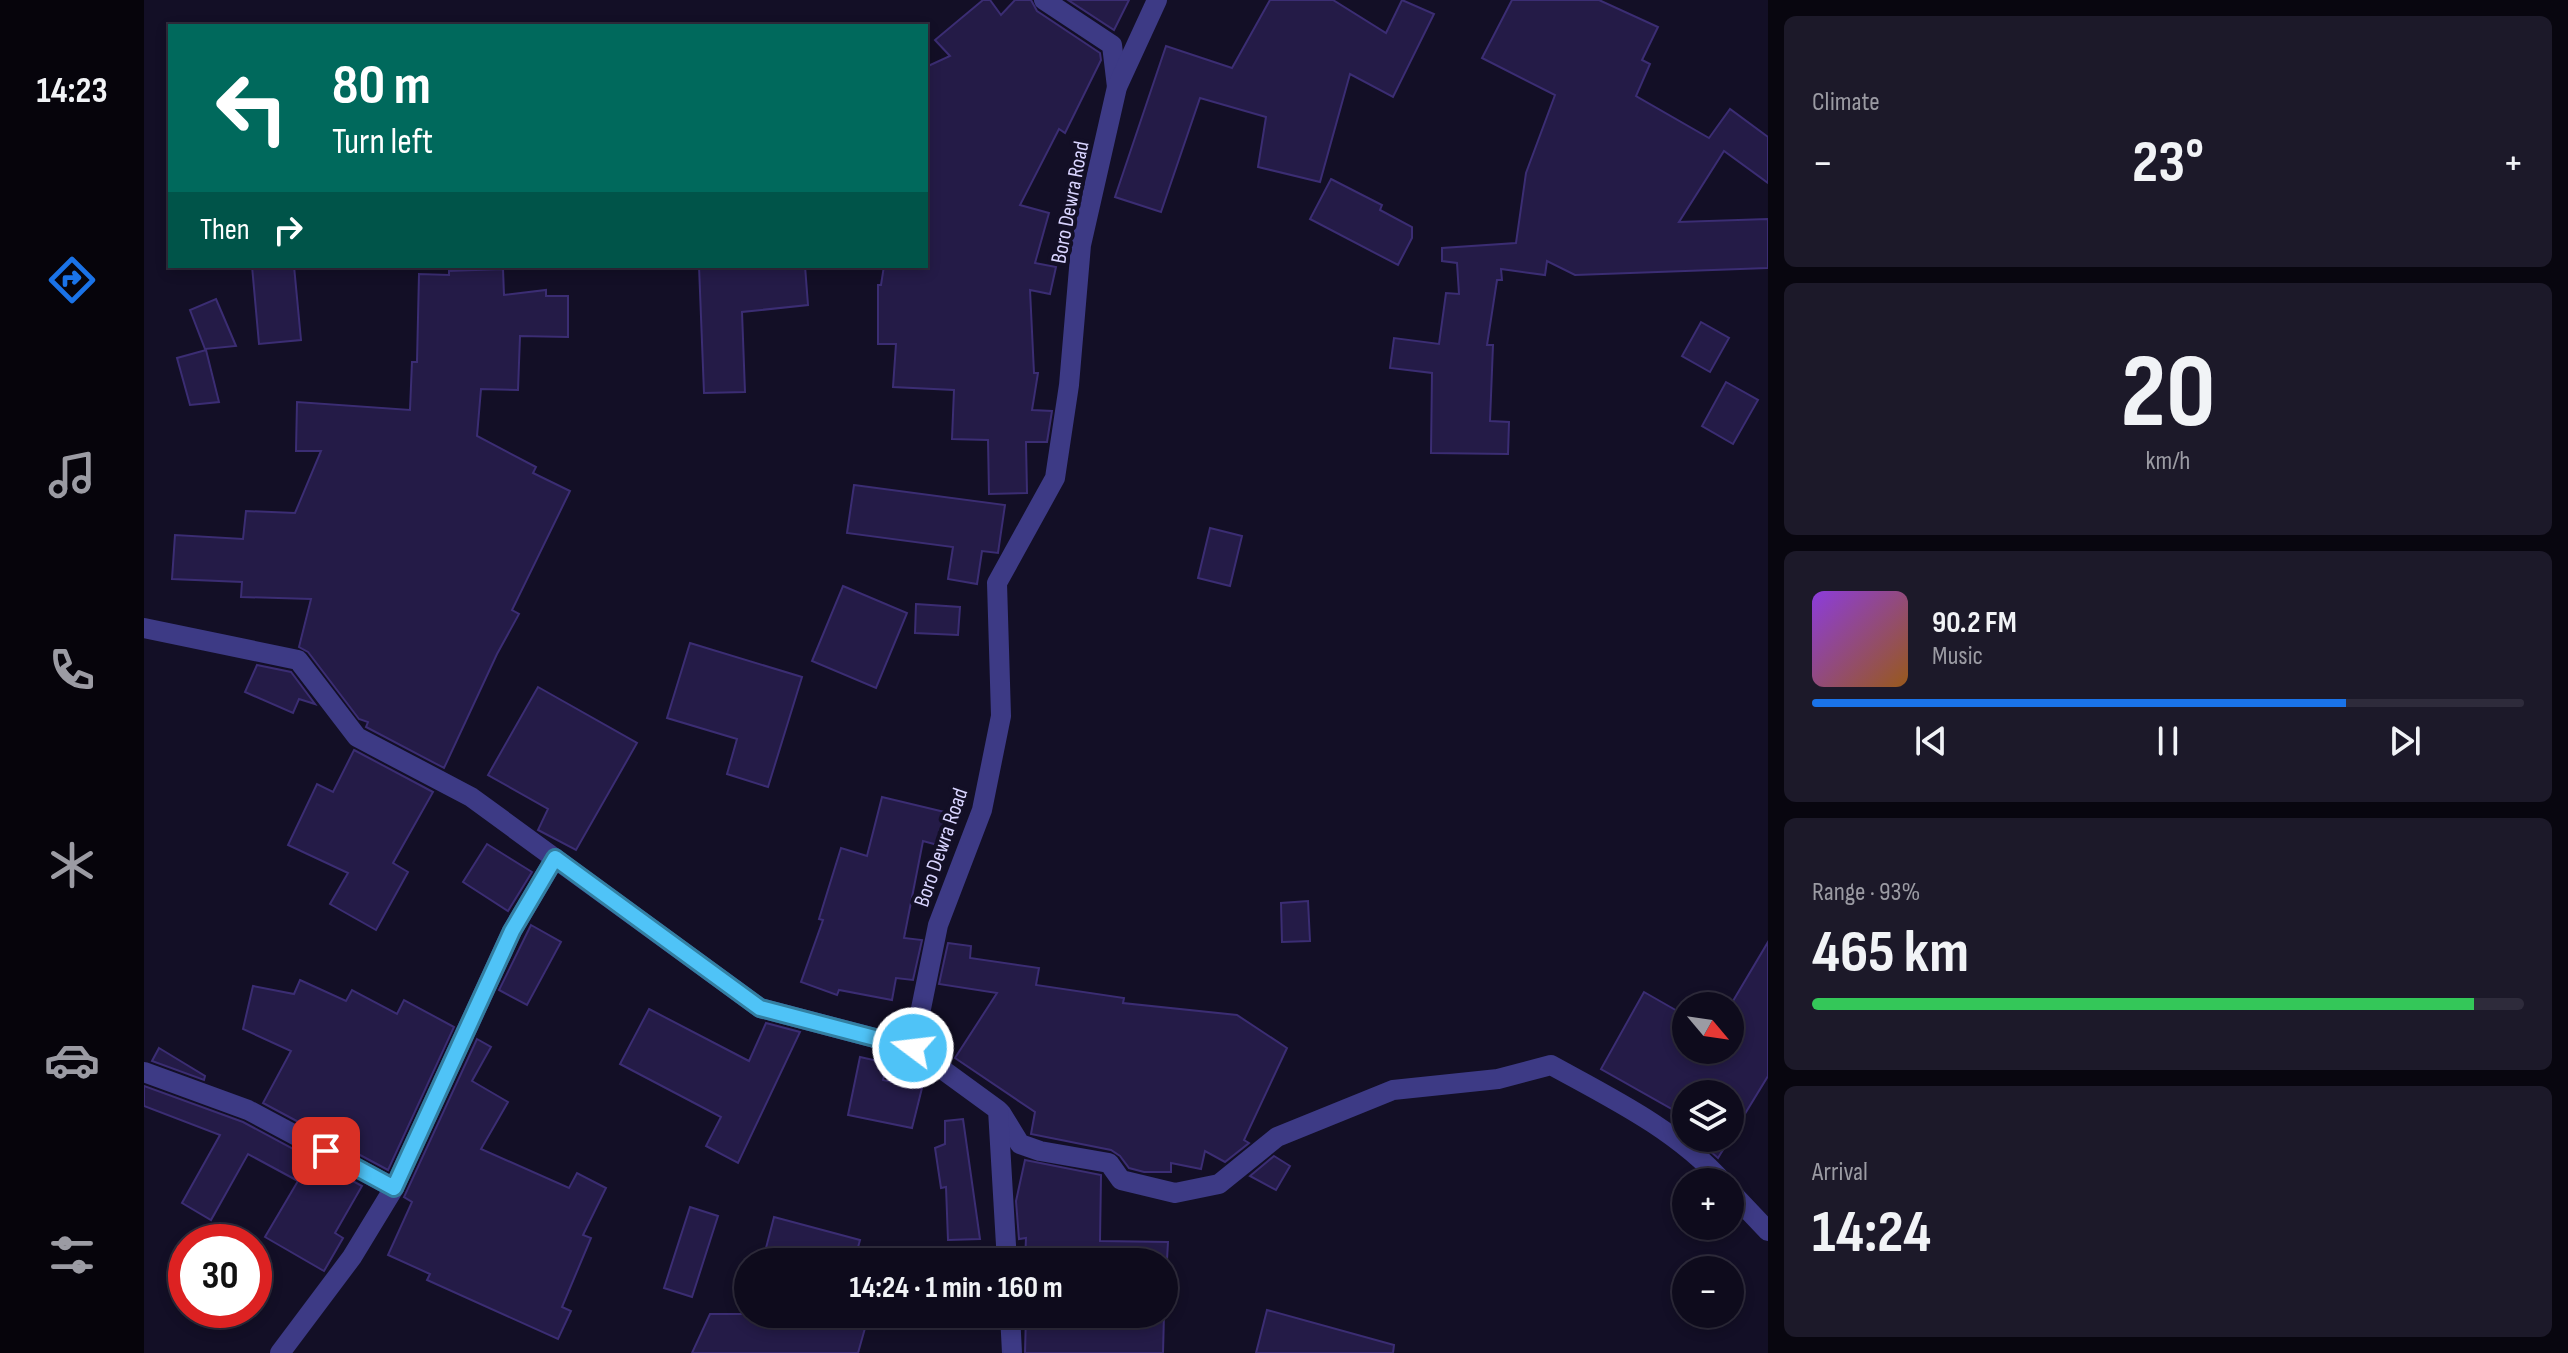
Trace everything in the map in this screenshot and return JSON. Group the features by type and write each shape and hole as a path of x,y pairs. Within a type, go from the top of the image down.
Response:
{"street":[{"path":"1044,0 1112,45 1117,87"},
{"name":"Boro Dewra Road","path":"913,1048 938,925 982,810 1001,716 997,583 1055,478 1069,385 1081,245 1117,87 1157,0"},
{"path":"144,628 298,660 357,737 471,797 760,1008 913,1048 998,1110 1020,1144 1040,1151 1109,1163 1121,1180 1175,1193 1219,1184 1277,1137 1393,1090 1498,1079 1551,1065 1642,1115 1711,1168"},
{"path":"280,1353 352,1257 394,1188 512,931 555,858"},
{"path":"144,1072 248,1110 394,1188"},
{"path":"998,1110 1006,1248"},
{"path":"1744,1207 1768,1231"},
{"path":"1011,1328 1012,1353"}],"building":[{"path":"983,0 990,0 1001,15 1015,0 1031,0 1037,11 1100,53 1101,60 1065,133 1059,129 1020,205 1049,213 1035,263 1056,267 1050,294 1030,290 1034,373 1038,373 1032,410 1052,411 1047,442 1026,442 1027,493 989,494 988,440 952,439 954,390 893,387 896,344 878,344 878,285 881,285 884,268 928,268 928,66 950,56 935,40"},
{"path":"1068,0 1129,0 1114,30"},
{"path":"1270,0 1333,0 1386,33 1402,0 1434,14 1393,97 1350,74 1320,182 1258,167 1266,117 1200,98 1161,212 1115,197 1166,46 1232,68"},
{"path":"1512,0 1599,0 1658,27 1642,60 1650,64 1636,96 1709,138 1730,109 1768,137 1768,183 1724,151 1679,222 1768,219 1768,268 1575,275 1547,261 1545,275 1501,269 1502,280 1497,280 1487,345 1493,345 1490,421 1509,422 1508,454 1431,453 1432,373 1390,368 1394,338 1439,344 1446,293 1459,294 1457,263 1442,261 1442,248 1516,243 1526,173 1555,95 1482,58"},
{"path":"1331,179 1382,205 1380,210 1412,227 1412,238 1398,265 1310,219"},
{"path":"252,268 294,268 301,340 259,344"},
{"path":"699,268 805,268 808,305 742,312 745,392 704,393"},
{"path":"503,269 504,295 546,290 546,296 568,296 568,337 520,336 518,390 481,389 477,436 536,467 533,473 570,491 512,610 519,614 444,768 366,727 368,722 359,719 308,652 299,647 311,599 241,597 242,582 172,579 175,535 243,539 246,511 295,513 321,451 296,451 297,402 410,410 412,362 417,362 419,274 449,275 449,271"},
{"path":"216,299 236,346 205,349 190,310"},
{"path":"1701,322 1729,338 1710,372 1682,356"},
{"path":"206,350 219,402 190,405 177,358"},
{"path":"1726,382 1758,400 1733,444 1702,426"},
{"path":"854,485 1005,505 998,553 982,551 977,584 948,579 953,547 847,533"},
{"path":"1210,528 1242,536 1230,586 1198,578"},
{"path":"843,586 907,613 876,688 812,661"},
{"path":"916,604 960,607 958,635 915,633"},
{"path":"690,643 802,677 768,787 727,774 737,739 667,718"},
{"path":"257,665 291,672 315,704 299,699 293,713 245,692"},
{"path":"538,687 637,743 576,850 538,830 548,809 488,775"},
{"path":"354,750 433,792 393,863 408,872 376,930 330,904 348,873 288,845 317,784 333,792"},
{"path":"882,797 953,814 945,847 923,841 904,938 922,940 913,980 896,978 892,1000 839,990 837,995 801,982 823,920 819,919 841,848 867,856"},
{"path":"487,844 532,872 508,911 463,882"},
{"path":"1308,901 1310,941 1282,942 1281,903"},
{"path":"531,925 561,942 527,1005 499,990"},
{"path":"1768,942 1768,1076 1744,1115 1744,1080 1672,1080 1672,1109 1601,1069 1644,992 1672,1008 1672,1064 1744,1064 1744,992 1738,992"},
{"path":"948,943 971,946 970,958 1039,968 1036,985 1124,998 1123,1003 1237,1015 1287,1048 1244,1140 1249,1143 1225,1162 1205,1151 1201,1169 1171,1163 1171,1172 1144,1172 1129,1168 1111,1150 1031,1134 1035,1112 955,1058 997,993 939,984"},
{"path":"300,980 346,1001 352,990 397,1014 404,1000 454,1027 388,1170 263,1103 291,1051 243,1029 253,986 294,994"},
{"path":"649,1009 749,1061 766,1023 800,1032 738,1163 706,1146 721,1117 620,1064"},
{"path":"477,1039 491,1047 472,1081 508,1102 481,1149 569,1188 577,1173 606,1188 583,1235 591,1238 562,1307 571,1311 558,1339 427,1280 430,1274 388,1255 412,1202 404,1197"},
{"path":"159,1048 205,1076 204,1080 152,1061"},
{"path":"860,1057 887,1063 883,1080 922,1088 912,1128 848,1115"},
{"path":"144,1086 243,1122 362,1186 335,1233 343,1238 324,1271 272,1241 272,1225 298,1181 248,1154 211,1220 182,1203 220,1135 144,1106"},
{"path":"963,1119 980,1239 948,1240 946,1187 941,1188 935,1148 945,1144 945,1121"},
{"path":"1274,1156 1290,1166 1276,1190 1250,1176"},
{"path":"1025,1160 1101,1175 1100,1241 1168,1242 1168,1248 1026,1248 1026,1238 1019,1239 1016,1201"},
{"path":"690,1207 718,1216 692,1297 664,1288"},
{"path":"774,1217 860,1240 858,1248 766,1248"},
{"path":"1267,1310 1394,1345 1393,1353 1256,1353"},
{"path":"710,1314 734,1314 734,1328 865,1328 858,1353 692,1353"},
{"path":"1026,1328 1164,1328 1163,1353 1025,1353"}],"route":[{"path":"326,1151 394,1188 512,931 555,858 760,1008 913,1048"}]}
